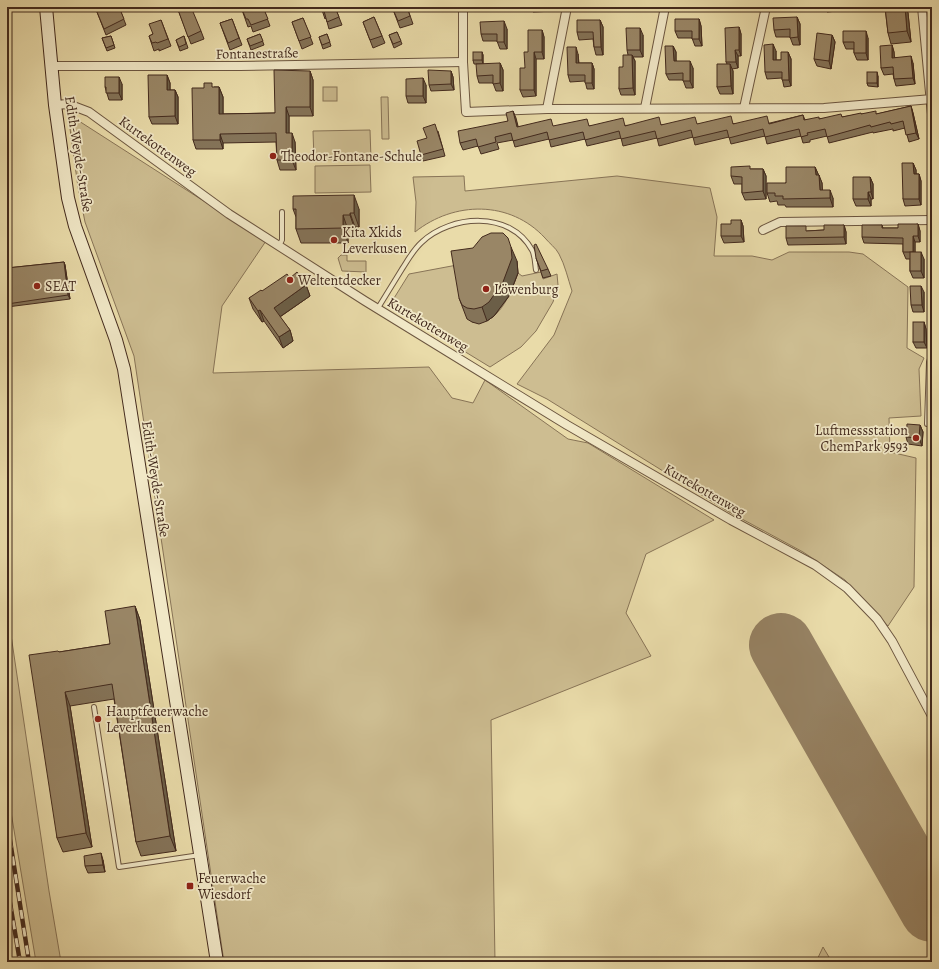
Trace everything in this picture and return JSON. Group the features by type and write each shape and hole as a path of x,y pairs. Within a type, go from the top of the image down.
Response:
{"street":[{"name":"Edith-Weyde-Straße","path":"46,7 55,104 68,198 73,219 116,340 124,369 217,962"},
{"path":"463,7 463,62 466,112 547,109 824,108 931,99"},
{"path":"547,109 567,7"},
{"path":"645,108 665,7"},
{"path":"744,108 766,7"},
{"path":"922,7 932,114"},
{"name":"Fontanestraße","path":"51,66 240,66 463,62"},
{"name":"Kurtekottenweg","path":"55,104 68,104 89,112 229,214 378,308 567,425 731,520 815,565 847,588 877,619 892,641 932,716"},
{"path":"763,230 780,222 932,220"}],"lane":[{"path":"279,246 282,240 282,212"},
{"path":"378,308 421,242 436,231 454,224 468,221 484,221 508,228 522,236 532,250 536,270"},
{"path":"927,424 929,362 932,352"},
{"path":"94,707 119,867 200,855"}],"shaded area":[{"path":"323,87 337,87 337,101 323,101"},
{"path":"381,97 388,97 389,139 382,139"},
{"path":"68,114 266,241 222,306 213,373 429,367 452,398 473,403 485,380 568,439 588,443 714,520 646,554 626,613 651,656 491,720 495,962 224,962 134,356 85,222 78,187"},
{"path":"370,130 371,159 314,160 313,131"},
{"path":"370,165 371,192 315,193 315,166"},
{"path":"464,176 465,191 617,176 710,188 717,217 714,256 752,256 772,260 789,252 849,252 863,254 908,287 907,348 924,358 919,369 921,416 889,418 890,452 916,458 914,587 888,626 845,580 803,552 729,512 547,399 517,384 554,335 572,291 563,263 556,250 531,226 515,217 499,211 482,209 464,210 430,222 415,232 416,202 413,177"},
{"path":"341,255 347,255 347,261 366,261 366,272 342,271 338,258"},
{"path":"457,265 472,322 481,322 496,314 512,290 518,273 522,276 541,272 543,279 557,274 558,285 553,302 536,331 521,347 490,367 392,307 391,303 409,274"},
{"path":"7,608 61,962 36,962 7,788"},
{"path":"823,947 832,962 816,962"}],"building":[{"path":"95,7 119,7 124,19 104,29"},
{"path":"177,7 191,7 201,31 188,37"},
{"path":"241,7 263,7 268,19 251,25 248,19 246,19"},
{"path":"321,7 335,7 339,17 327,22 324,11 322,11"},
{"path":"392,7 407,7 410,16 398,21"},
{"path":"885,7 905,7 907,31 888,33"},
{"path":"374,17 382,36 370,40 363,22"},
{"path":"797,17 798,37 790,38 790,29 774,30 773,18"},
{"path":"303,18 311,37 299,41 292,22"},
{"path":"232,19 239,38 228,43 220,23"},
{"path":"675,19 699,19 699,39 692,39 692,31 675,31"},
{"path":"161,20 168,39 157,43 152,43 149,36 153,34 149,24"},
{"path":"577,20 600,20 601,47 594,47 593,32 577,32"},
{"path":"504,21 504,42 497,42 497,34 481,34 480,22"},
{"path":"739,27 739,50 735,50 736,62 726,62 725,28"},
{"path":"626,28 640,28 640,50 627,50"},
{"path":"528,30 542,30 542,52 534,52 534,90 520,90 520,68 525,68 524,52 528,52"},
{"path":"843,31 866,31 866,53 854,53 854,42 843,42"},
{"path":"397,32 401,41 393,44 389,35"},
{"path":"817,33 832,35 829,61 814,59"},
{"path":"260,34 263,41 250,46 247,39"},
{"path":"327,34 330,42 322,45 319,37"},
{"path":"111,36 114,45 106,48 102,38"},
{"path":"184,36 186,44 179,47 176,40"},
{"path":"773,44 773,60 781,60 781,52 788,52 789,80 782,80 782,72 765,72 764,45"},
{"path":"892,45 892,58 911,56 913,78 894,79 893,67 881,68 880,46"},
{"path":"665,46 673,46 674,61 690,61 690,81 683,81 683,73 666,74"},
{"path":"567,47 576,47 576,63 592,63 592,83 585,83 585,75 568,75"},
{"path":"473,52 482,52 482,60 473,60"},
{"path":"623,55 632,55 633,88 619,89 619,67 623,67"},
{"path":"500,63 500,83 493,84 493,75 477,76 476,64"},
{"path":"717,64 730,64 731,86 717,87"},
{"path":"274,70 310,71 310,107 286,107 286,133 292,133 292,160 277,160 276,133 220,134 220,140 193,140 192,88 204,88 204,83 212,83 212,87 219,87 219,114 275,113"},
{"path":"428,70 451,71 451,84 429,85"},
{"path":"867,72 877,72 877,83 867,83"},
{"path":"148,75 167,75 167,90 175,90 175,116 149,117"},
{"path":"105,77 119,77 119,93 106,93"},
{"path":"423,78 423,96 406,96 406,79"},
{"path":"911,106 916,133 906,135 903,121 891,124 890,122 871,127 870,125 827,137 825,129 807,133 808,135 801,137 799,129 765,137 763,129 729,138 727,130 693,138 691,130 657,139 655,131 621,139 619,131 585,140 583,132 549,140 547,132 513,141 511,133 495,137 496,142 478,147 476,139 460,143 458,131 508,121 506,113 513,111 517,127 551,119 553,126 587,119 589,126 623,118 625,126 659,117 661,125 695,117 697,124 731,116 733,124 767,116 769,124 803,115 804,120 819,117 819,119 841,114 842,117 876,111 876,114"},
{"path":"7,116 9,131 7,131"},
{"path":"435,124 443,149 421,155 417,141 427,138 423,128"},
{"path":"902,163 913,163 914,174 919,174 919,199 903,199"},
{"path":"750,166 750,169 763,169 763,191 742,193 742,177 731,176 731,167"},
{"path":"786,167 815,167 816,175 819,175 820,190 830,190 830,198 783,199 783,196 775,196 775,193 767,193 767,183 786,183"},
{"path":"853,177 870,177 871,192 868,192 868,199 853,199"},
{"path":"354,195 354,213 350,213 350,215 343,215 343,228 296,229 296,209 293,209 293,196"},
{"path":"731,220 741,220 741,236 721,236 721,224 731,224"},
{"path":"898,224 918,224 918,236 913,236 913,252 903,252 903,238 862,237 862,225 882,225 882,228 898,228"},
{"path":"824,225 844,225 844,237 786,238 786,226 806,226 806,231 824,230"},
{"name":"Löwenburg","path":"491,233 503,233 508,238 512,258 503,282 489,302 482,307 474,309 467,308 462,305 459,298 451,251 473,248 482,237"},
{"path":"536,244 548,269 541,271 536,258 534,245"},
{"path":"910,252 921,252 921,271 910,271"},
{"name":"SEAT","path":"64,262 68,295 7,304 7,268"},
{"path":"297,272 306,285 274,308 290,330 279,337 260,310 258,311 249,298 287,274 290,278"},
{"path":"910,286 921,286 922,305 911,305"},
{"path":"913,322 924,322 924,342 913,342"},
{"path":"907,424 920,425 919,438 906,437"},
{"path":"135,606 170,836 136,842 112,684 65,692 86,833 57,838 29,655 110,644 105,611"},
{"path":"101,853 103,865 85,866 84,856"}],"runway":[{"path":"781,645 932,910"}],"railway":[{"path":"7,821 29,962"},
{"path":"7,885 20,962"},
{"path":"7,946 10,962"}],"place":[{"name":"Theodor-Fontane-Schule","path":"273,156"},
{"name":"Kita Xkids Leverkusen","path":"334,240"},
{"name":"Weltentdecker","path":"290,280"},
{"name":"SEAT","path":"37,286"},
{"name":"Löwenburg","path":"486,289"},
{"name":"Luftmessstation ChemPark 9593","path":"916,438"},
{"name":"Hauptfeuerwache Leverkusen","path":"98,719"},
{"name":"Feuerwache Wiesdorf","path":"190,886"}]}
